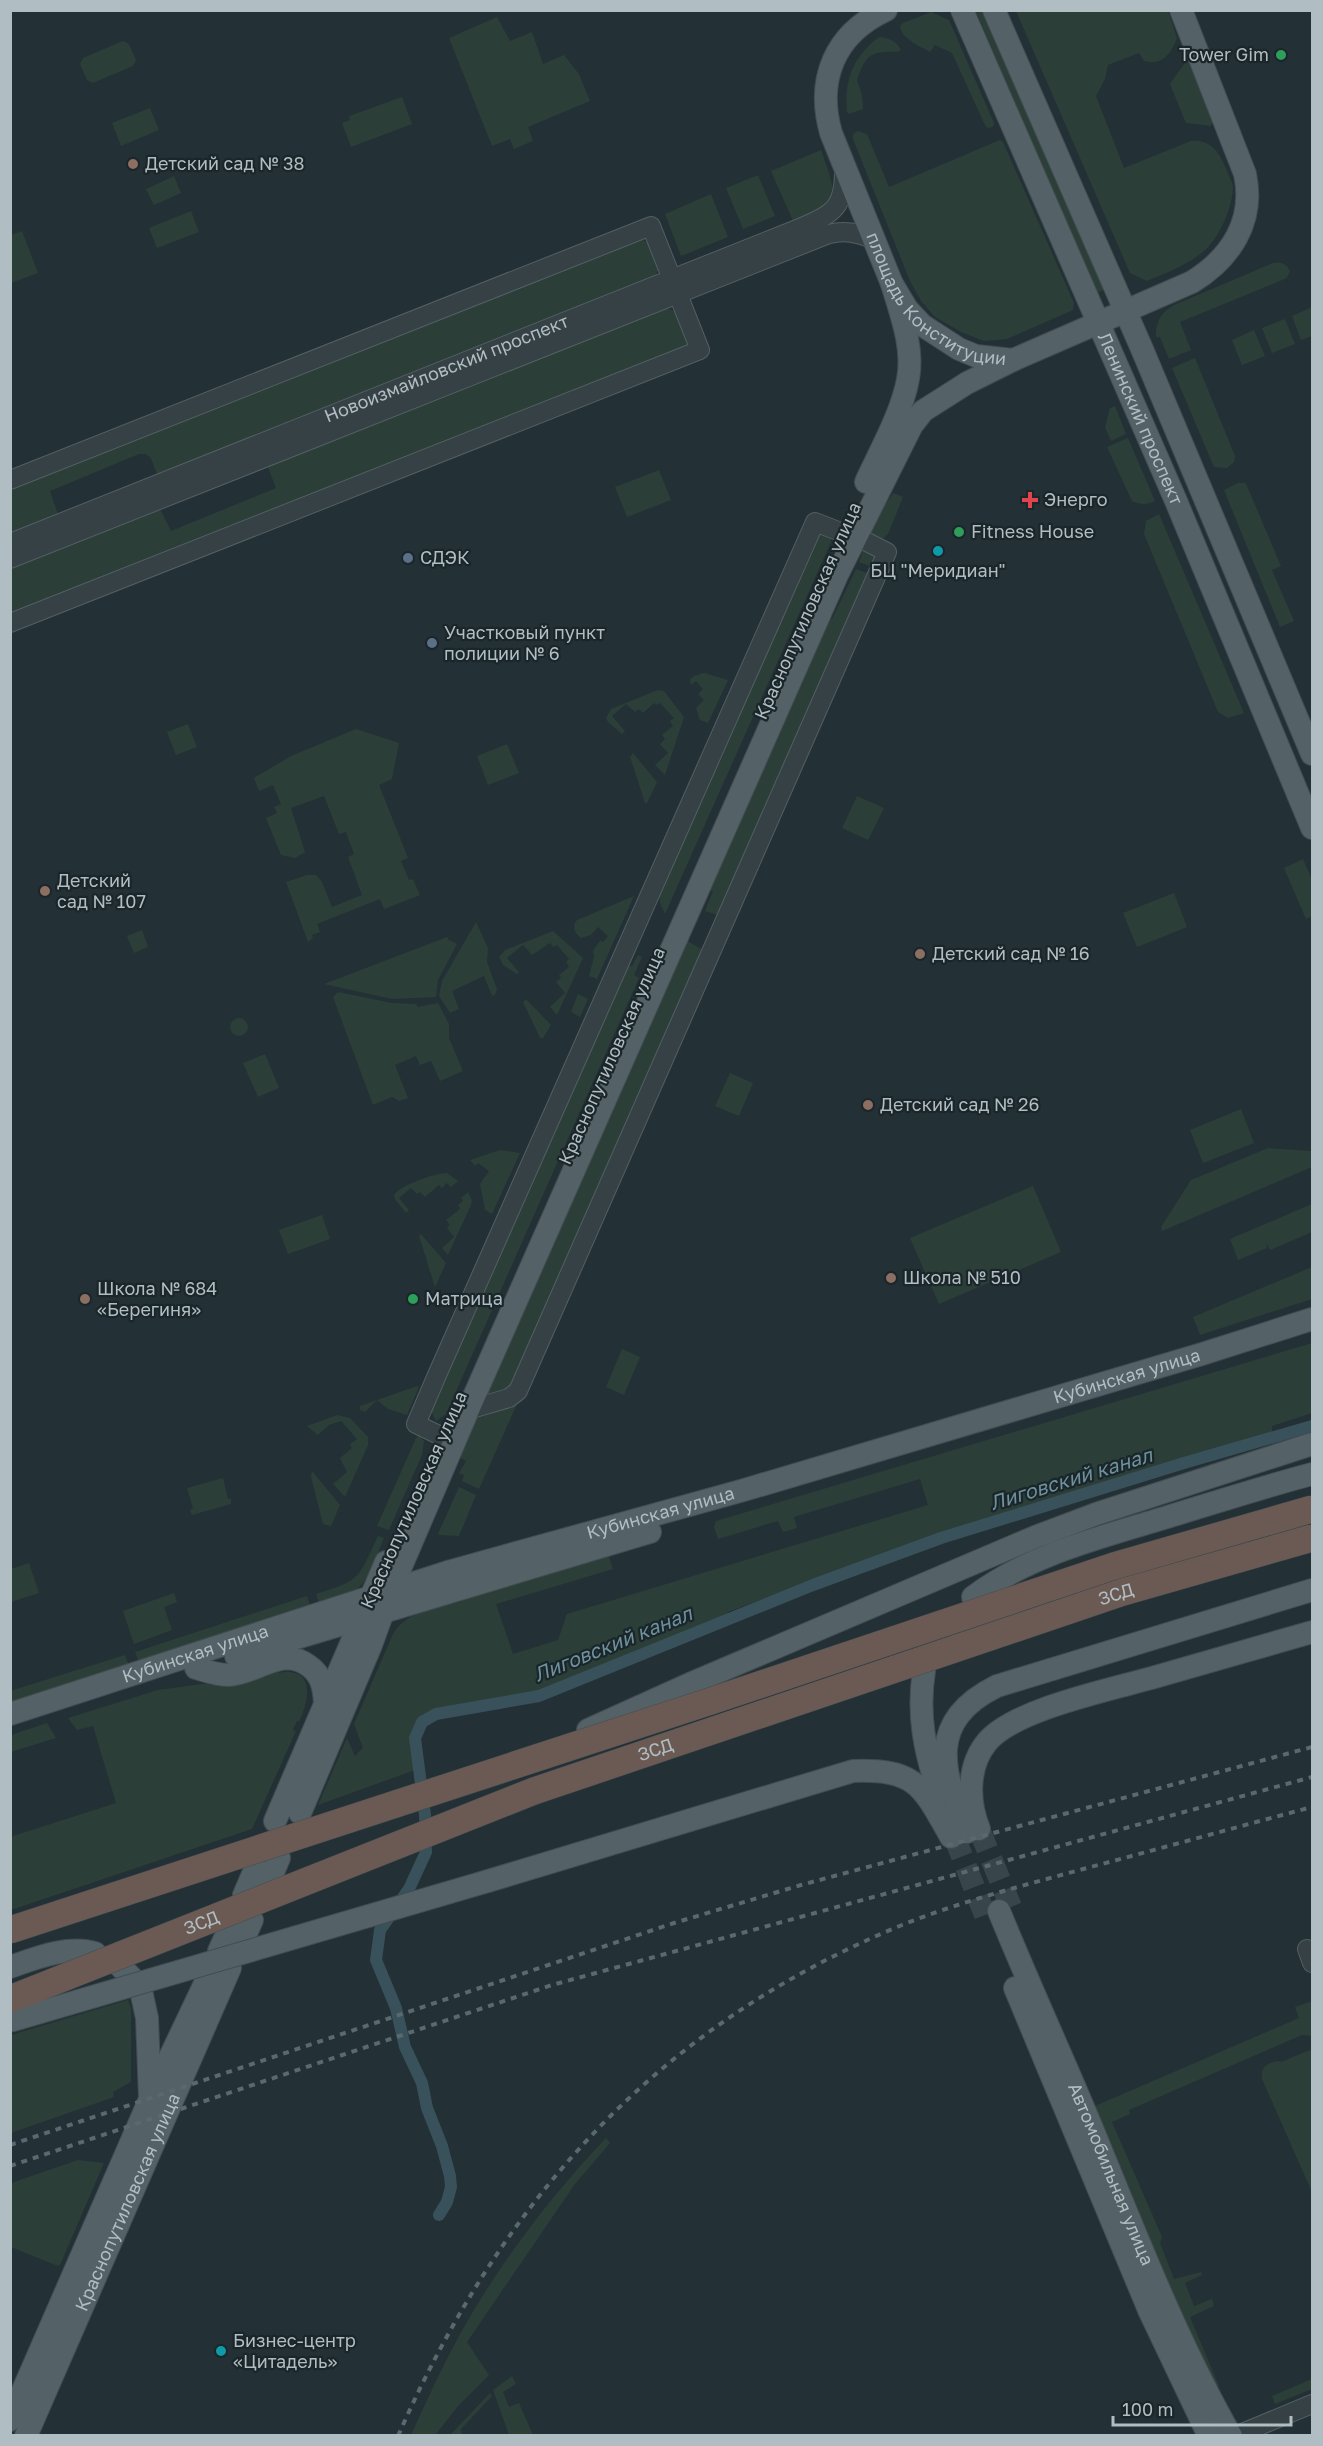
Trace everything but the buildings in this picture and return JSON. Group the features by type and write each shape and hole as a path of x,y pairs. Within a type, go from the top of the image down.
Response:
{"highway":[{"name":"ЗСД","path":"10,1930 1114,1566 1312,1509"},
{"name":"ЗСД","path":"10,1999 534,1791 1123,1592 1312,1538"}],"main road":[{"name":"площадь Конституции","path":"886,10 865,22 850,35 830,65 826,82 828,122 892,284 907,309 939,338 976,356 1013,360 1192,282 1221,261 1237,237 1249,190 1245,174 1181,10"},
{"name":"Ленинский проспект","path":"962,10 1099,324 1312,828"},
{"name":"Ленинский проспект","path":"994,10 1125,311 1312,754"},
{"name":"Краснопутиловская улица","path":"275,1821 325,1703 376,1604 468,1410 849,534 909,379 909,356 904,325 892,284"},
{"name":"Краснопутиловская улица","path":"300,1813 371,1645 376,1604 443,1437 849,534 922,411 967,383 1013,360"},
{"name":"Кубинская улица","path":"10,1727 196,1668 376,1604 452,1571 755,1487 1312,1319"},
{"name":"Кубинская улица","path":"10,1714 376,1604 1312,1335"},
{"path":"530,1760 584,1732 692,1683 969,1563 1096,1514 1311,1446"},
{"path":"973,1597 994,1581 1028,1563 1069,1548 1312,1473"},
{"path":"963,1834 948,1778 945,1756 953,1722 967,1704 997,1686 1312,1590"},
{"path":"963,1834 973,1808 971,1781 976,1762 987,1742 1012,1722 1064,1703 1312,1632"},
{"path":"196,1668 230,1675 279,1659 301,1660 316,1672 320,1679 325,1703"},
{"path":"924,1671 920,1692 925,1748 963,1834"},
{"path":"10,2021 853,1771 891,1772 913,1781 963,1834"},
{"path":"267,1887 279,1858"},
{"path":"244,1894 256,1867"},
{"name":"Автомобильная улица","path":"1209,2436 1157,2307 998,1911 1076,2088 1157,2307 1233,2436"},
{"name":"Краснопутиловская улица","path":"10,2420 150,2099 235,1936 252,1920"},
{"path":"12,1967 65,1952 95,1953"},
{"name":"Краснопутиловская улица","path":"26,2436 220,1965"},
{"path":"131,1979 147,2018 150,2099"}],"street":[{"name":"Новоизмайловский проспект","path":"10,559 675,287 833,212 841,201 844,187 844,165"},
{"path":"10,480 651,226 700,350 10,623"},
{"name":"Новоизмайловский проспект","path":"10,543 675,287 836,232 856,233 874,240"},
{"path":"443,1437 416,1424 816,522 849,534 887,552 516,1394 468,1410"},
{"path":"1233,2436 1312,2404"}],"green space":[{"path":"976,11 985,11 1104,290 1097,293"},
{"path":"1016,11 1168,11 1177,38 1169,54 1161,60 1150,62 1144,61 1139,53 1108,65 1105,79 1096,96 1124,168 1191,141 1204,142 1218,154 1232,182 1232,195 1221,228 1201,254 1147,281 1130,273"},
{"path":"931,12 949,20 994,123 993,127 987,128 984,123 952,53 935,45 930,52 912,42 901,31 900,26 903,23"},
{"path":"497,17 510,41 532,32 543,64 564,55 579,74 590,101 528,127 533,141 514,149 510,139 492,146 449,38"},
{"path":"879,37 892,41 901,50 881,52 866,60 857,80 862,95 863,109 849,114 846,100 852,70 863,53"},
{"path":"123,41 129,44 136,60 133,66 93,83 87,80 80,64 83,58"},
{"path":"1186,61 1190,63 1213,120 1211,126 1185,121 1170,84"},
{"path":"402,97 412,124 351,147 342,123 350,120 349,116"},
{"path":"150,108 159,130 121,146 112,123"},
{"path":"858,131 867,134 889,187 1000,140 1003,142 1074,303 1073,310 1007,339 984,341 961,332 935,317 921,301 910,281 853,139 853,134"},
{"path":"821,150 831,179 832,196 821,208 793,221 771,171"},
{"path":"758,175 775,216 743,229 726,188"},
{"path":"174,176 181,193 154,205 146,189"},
{"path":"711,194 728,237 681,256 665,214"},
{"path":"191,211 199,232 157,248 149,228"},
{"path":"22,231 38,273 11,283 11,235"},
{"path":"638,238 649,243 659,268 655,276 157,474 151,458 146,454 139,454 50,491 58,514 11,533 11,488"},
{"path":"1273,263 1281,263 1287,267 1290,271 1287,278 1180,322 1191,350 1169,359 1160,337 1156,337 1158,322 1165,311 1174,305"},
{"path":"1312,307 1312,336 1301,340 1292,316"},
{"path":"667,308 675,311 689,345 687,347 11,616 11,569 160,509 171,531 276,488 268,467"},
{"path":"1285,319 1295,344 1272,353 1262,328"},
{"path":"1254,330 1265,356 1242,365 1232,340"},
{"path":"1195,358 1235,456 1234,462 1227,468 1214,467 1172,368"},
{"path":"1115,406 1126,434 1111,441 1105,427 1110,408"},
{"path":"1128,438 1155,501 1144,504 1132,501 1107,447"},
{"path":"659,470 671,500 627,517 615,487"},
{"path":"1238,483 1245,483 1247,486 1281,566 1272,570 1294,621 1280,627 1224,490"},
{"path":"893,493 903,497 888,534 881,540 870,536 874,522"},
{"path":"1159,514 1244,713 1228,718 1218,712 1144,534 1146,521"},
{"path":"822,533 830,537 831,542 665,914 660,903 659,887 817,534"},
{"path":"864,548 873,552 876,557 872,567 859,562"},
{"path":"856,569 870,574 720,916 705,911 713,891 706,889 826,617 832,619"},
{"path":"704,673 728,680 708,723 700,720 696,708 704,700 698,694 703,689 696,681 691,685 690,680"},
{"path":"658,690 664,691 684,717 665,775 655,765 668,753 660,744 665,739 662,735 673,726 670,721 674,718 660,703 656,705 654,703 643,713 639,709 635,712 626,704 612,716 625,731 622,734 606,718 611,709"},
{"path":"188,724 197,747 176,755 167,732"},
{"path":"356,729 399,743 392,779 379,785 408,858 401,861 409,880 413,879 420,895 384,909 380,899 317,924 320,932 312,935 313,938 308,942 286,882 307,875 316,875 322,882 332,907 362,895 348,857 354,854 346,832 339,834 324,796 291,808 305,852 295,858 281,855 266,818 277,813 274,807 281,804 273,785 259,791 254,778 291,756"},
{"path":"507,744 519,773 488,785 477,756"},
{"path":"633,753 657,782 647,803 645,803 630,757"},
{"path":"857,796 884,808 868,840 842,828"},
{"path":"1303,859 1312,880 1312,916 1306,919 1284,868"},
{"path":"1174,893 1187,927 1137,947 1123,913"},
{"path":"634,896 597,979 589,976 594,957 593,950 600,941 603,942 608,936 598,927 591,935 581,938 574,930 575,923 577,920"},
{"path":"476,922 488,948 487,962 497,989 495,995 492,996 484,976 452,991 459,1009 450,1013 439,996 442,981"},
{"path":"142,930 148,947 134,953 127,936"},
{"path":"553,931 583,958 557,1015 550,1007 565,993 556,982 561,978 559,975 569,967 566,962 569,959 557,945 553,947 550,943 532,955 523,945 507,958 519,972 517,974 503,965 499,957 505,950"},
{"path":"447,937 457,944 438,980 436,997 392,999 324,984"},
{"path":"684,939 705,951 510,1389 489,1395 486,1393"},
{"path":"638,955 642,957 634,975 639,978 446,1414 436,1421 431,1411 624,966 632,966"},
{"path":"338,992 392,1003 416,1004 418,1007 438,1003 449,1024 449,1038 463,1071 440,1081 431,1061 420,1065 416,1056 395,1065 408,1098 399,1101 392,1097 373,1105 333,997"},
{"path":"578,994 588,999 580,1017 571,1012"},
{"path":"526,999 551,1025 543,1038 540,1038 523,1002"},
{"path":"239,1018 245,1021 248,1027 245,1033 239,1036 233,1033 230,1027 233,1021"},
{"path":"265,1054 279,1088 258,1097 243,1063"},
{"path":"730,1073 753,1083 739,1116 715,1106"},
{"path":"1241,1109 1254,1143 1203,1163 1190,1130"},
{"path":"1268,1148 1312,1151 1312,1167 1162,1231 1161,1227 1191,1180"},
{"path":"500,1150 520,1153 492,1214 485,1210 480,1184 489,1171 478,1163 475,1166 470,1160"},
{"path":"447,1173 458,1181 451,1187 447,1183 442,1188 439,1185 425,1197 420,1192 417,1194 411,1188 399,1198 409,1210 406,1213 395,1199 394,1195 398,1191 411,1184 427,1177"},
{"path":"1033,1186 1061,1252 939,1304 910,1238"},
{"path":"468,1192 472,1200 471,1205 448,1255 442,1248 454,1237 447,1228 450,1225 446,1220 460,1209 458,1205 463,1201 461,1198"},
{"path":"1312,1204 1312,1232 1270,1250 1266,1242 1267,1248 1238,1260 1230,1239"},
{"path":"322,1215 330,1239 288,1254 279,1230"},
{"path":"421,1234 446,1263 435,1287 419,1236"},
{"path":"1312,1267 1312,1299 1200,1335 1193,1317"},
{"path":"1312,1343 1312,1413 1272,1426 1272,1433 952,1529 728,1612 727,1615 538,1693 432,1712 417,1723 413,1730 411,1740 415,1770 318,1805 347,1738 355,1756 363,1748 354,1724 393,1634 399,1626 415,1615 463,1601 463,1596 608,1554 613,1569 496,1604 513,1654 558,1640 567,1614 928,1505 920,1479 794,1517 797,1528 783,1532 778,1521 718,1539 714,1527 716,1521"},
{"path":"622,1349 640,1357 624,1395 606,1387"},
{"path":"419,1387 407,1415 388,1409 377,1400"},
{"path":"377,1400 365,1412 360,1410 360,1406"},
{"path":"517,1404 479,1489 462,1481 464,1475 459,1473 466,1461 457,1456 477,1417"},
{"path":"337,1415 350,1418 368,1437 368,1445 345,1497 333,1484 347,1472 340,1458 352,1448 350,1444 357,1439 341,1421 329,1425 318,1435 307,1426"},
{"path":"419,1435 424,1441 422,1455 389,1530 377,1526 416,1438"},
{"path":"312,1471 340,1505 331,1526 323,1524 311,1477"},
{"path":"223,1478 231,1504 192,1515 190,1510 193,1508 187,1488"},
{"path":"459,1487 476,1495 459,1536 440,1535 438,1534"},
{"path":"378,1536 384,1538 372,1568 363,1582 341,1599 320,1606 316,1594 342,1585 357,1576"},
{"path":"29,1563 39,1593 11,1602 11,1569"},
{"path":"174,1593 177,1602 164,1607 172,1630 134,1644 123,1611"},
{"path":"307,1596 311,1609 142,1663 135,1652"},
{"path":"125,1655 128,1663 125,1668 11,1705 10,1691"},
{"path":"271,1668 273,1674 296,1673 302,1677 306,1684 306,1701 299,1722 297,1721 293,1730 296,1731 252,1829 11,1910 10,1837 116,1803 93,1726 77,1730 68,1718 158,1690 232,1680"},
{"path":"47,1723 56,1738 11,1752 11,1735"},
{"path":"128,2000 131,2009 131,2082 113,2092 114,2097 11,2133 11,2035"},
{"path":"1312,2001 1312,2036 1302,2035 1129,2110 1130,2114 1112,2122 1162,2237 1160,2243 1174,2279 1201,2272 1202,2275 1185,2283 1194,2306 1212,2299 1214,2306 1190,2317 1219,2386 1216,2388 1173,2298 1095,2106 1299,2018 1295,2007"},
{"path":"1312,2049 1311,2190 1262,2075 1263,2069 1268,2064 1281,2062"},
{"path":"606,2138 610,2143 575,2184 467,2342 489,2375 460,2404 435,2435 411,2435 452,2348 491,2283 545,2208"},
{"path":"78,2160 104,2163 60,2265 11,2247 11,2183"},
{"path":"512,2376 516,2384 503,2392 509,2407 519,2403 533,2435 509,2435 493,2390"},
{"path":"1312,2379 1312,2389 1275,2404 1272,2396"},
{"path":"490,2393 492,2396 461,2429 462,2435 450,2435"}],"waterway":[{"name":"Лиговский канал","path":"439,2215 447,2202 451,2187 450,2176 442,2146 427,2108 422,2083 405,2047 396,2008 376,1960 380,1930 409,1889 426,1852 425,1815 415,1738 422,1722 436,1714 539,1696 813,1585 941,1538 1312,1426"}],"tunnel":[{"path":"979,1829 1011,1907"},
{"path":"954,1836 985,1915"}],"railway":[{"path":"10,2145 674,1923 801,1885 1312,1747"},
{"path":"10,2166 552,1985 1312,1777"},
{"path":"398,2436 440,2350 487,2269 540,2196 598,2128 663,2068 736,2013 815,1966 925,1916 1017,1887 1312,1807"}],"place":[{"name":"Tower Gim","path":"1281,55"},
{"name":"Детский сад № 38","path":"133,164"},
{"name":"Энерго","path":"1030,500"},
{"name":"Fitness House","path":"959,532"},
{"name":"БЦ \"Меридиан\"","path":"938,551"},
{"name":"СДЭК","path":"408,558"},
{"name":"Участковый пункт полиции № 6","path":"432,643"},
{"name":"Детский сад № 107","path":"45,891"},
{"name":"Детский сад № 16","path":"920,954"},
{"name":"Детский сад № 26","path":"868,1105"},
{"name":"Школа № 510","path":"891,1278"},
{"name":"Школа № 684 «Берегиня»","path":"85,1299"},
{"name":"Матрица","path":"413,1299"},
{"name":"Бизнес-центр «Цитадель»","path":"221,2351"}]}
